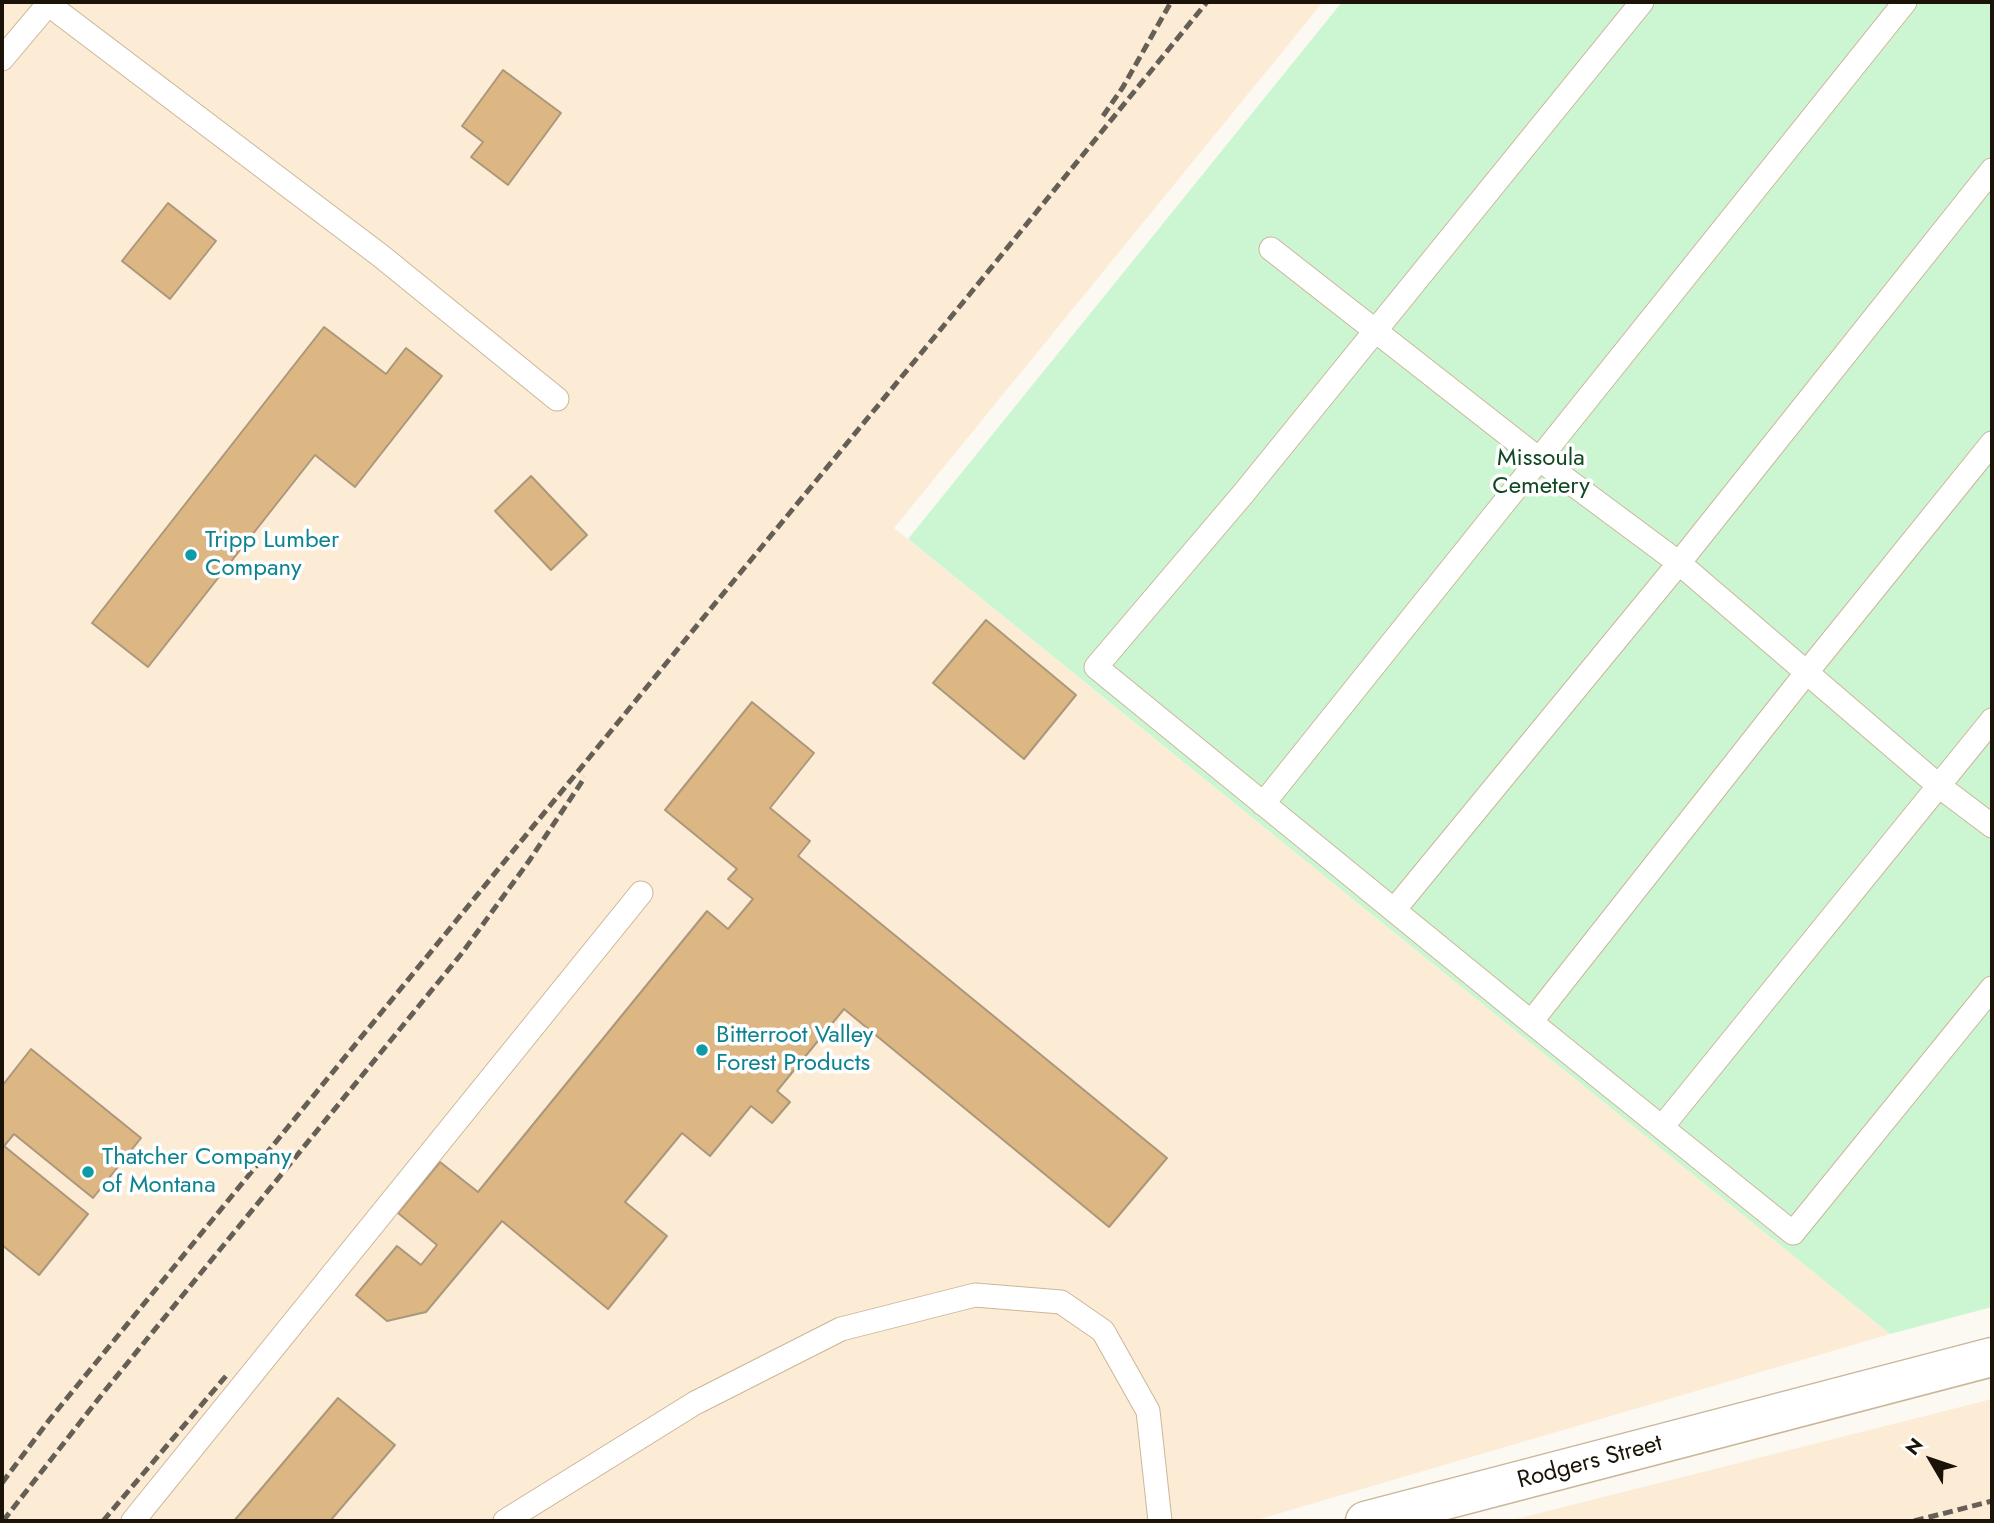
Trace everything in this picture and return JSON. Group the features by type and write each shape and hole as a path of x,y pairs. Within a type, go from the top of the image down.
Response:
{"street":[{"name":"Rodgers Street","path":"1366,1521 1992,1357"}],"lane":[{"path":"1642,2 1243,494 1096,667 1793,1233 1992,988"},
{"path":"1263,804 1905,2"},
{"path":"2,60 49,3 381,256 557,398"},
{"path":"1394,910 1679,563 1992,170"},
{"path":"1271,249 1539,459 1679,563 1939,786 1992,826"},
{"path":"1531,1022 1992,443"},
{"path":"1662,1127 1992,720"},
{"path":"133,1521 641,893"},
{"path":"505,1521 695,1403 841,1329 975,1295 1061,1302 1103,1331 1147,1411 1160,1521"}],"shaded area":[{"path":"2,2 1323,2 894,528 1890,1334 1253,1521 2,1521"},
{"path":"1992,1399 1992,1521 1508,1521 1925,1416"}],"green space":[{"name":"Missoula Cemetery","path":"1342,2 1992,2 1992,1307 1890,1334 908,539"}],"building":[{"path":"503,70 561,113 508,185 471,157 483,142 462,126"},
{"path":"168,203 216,241 170,299 122,261"},
{"name":"Tripp Lumber Company","path":"324,327 386,374 406,348 442,376 355,487 315,455 148,667 92,623"},
{"path":"531,476 587,535 551,570 495,511"},
{"path":"986,620 1076,695 1024,759 933,683"},
{"name":"Bitterroot Valley Forest Products","path":"752,702 814,753 770,808 810,841 798,856 1167,1158 1109,1227 844,1009 777,1091 790,1102 772,1123 751,1106 710,1156 682,1133 625,1202 667,1236 608,1309 502,1221 426,1312 387,1321 356,1295 397,1246 421,1265 437,1245 398,1213 440,1162 478,1192 707,911 728,929 753,899 728,879 737,869 665,810"},
{"name":"Thatcher Company of Montana","path":"31,1049 141,1138 93,1198 14,1134 4,1146 88,1214 39,1275 2,1245 2,1086"},
{"path":"338,1398 395,1445 330,1521 234,1521"}],"railway":[{"path":"1103,116 1123,87 1171,2"},
{"path":"2,1483 50,1419 1207,2"},
{"path":"3,1521 103,1393 462,953 529,861 585,777"},
{"path":"103,1521 226,1376"},
{"path":"1914,1521 1992,1501"}],"place":[{"name":"Tripp Lumber Company","path":"191,555"},
{"name":"Bitterroot Valley Forest Products","path":"702,1050"},
{"name":"Thatcher Company of Montana","path":"88,1172"}]}
